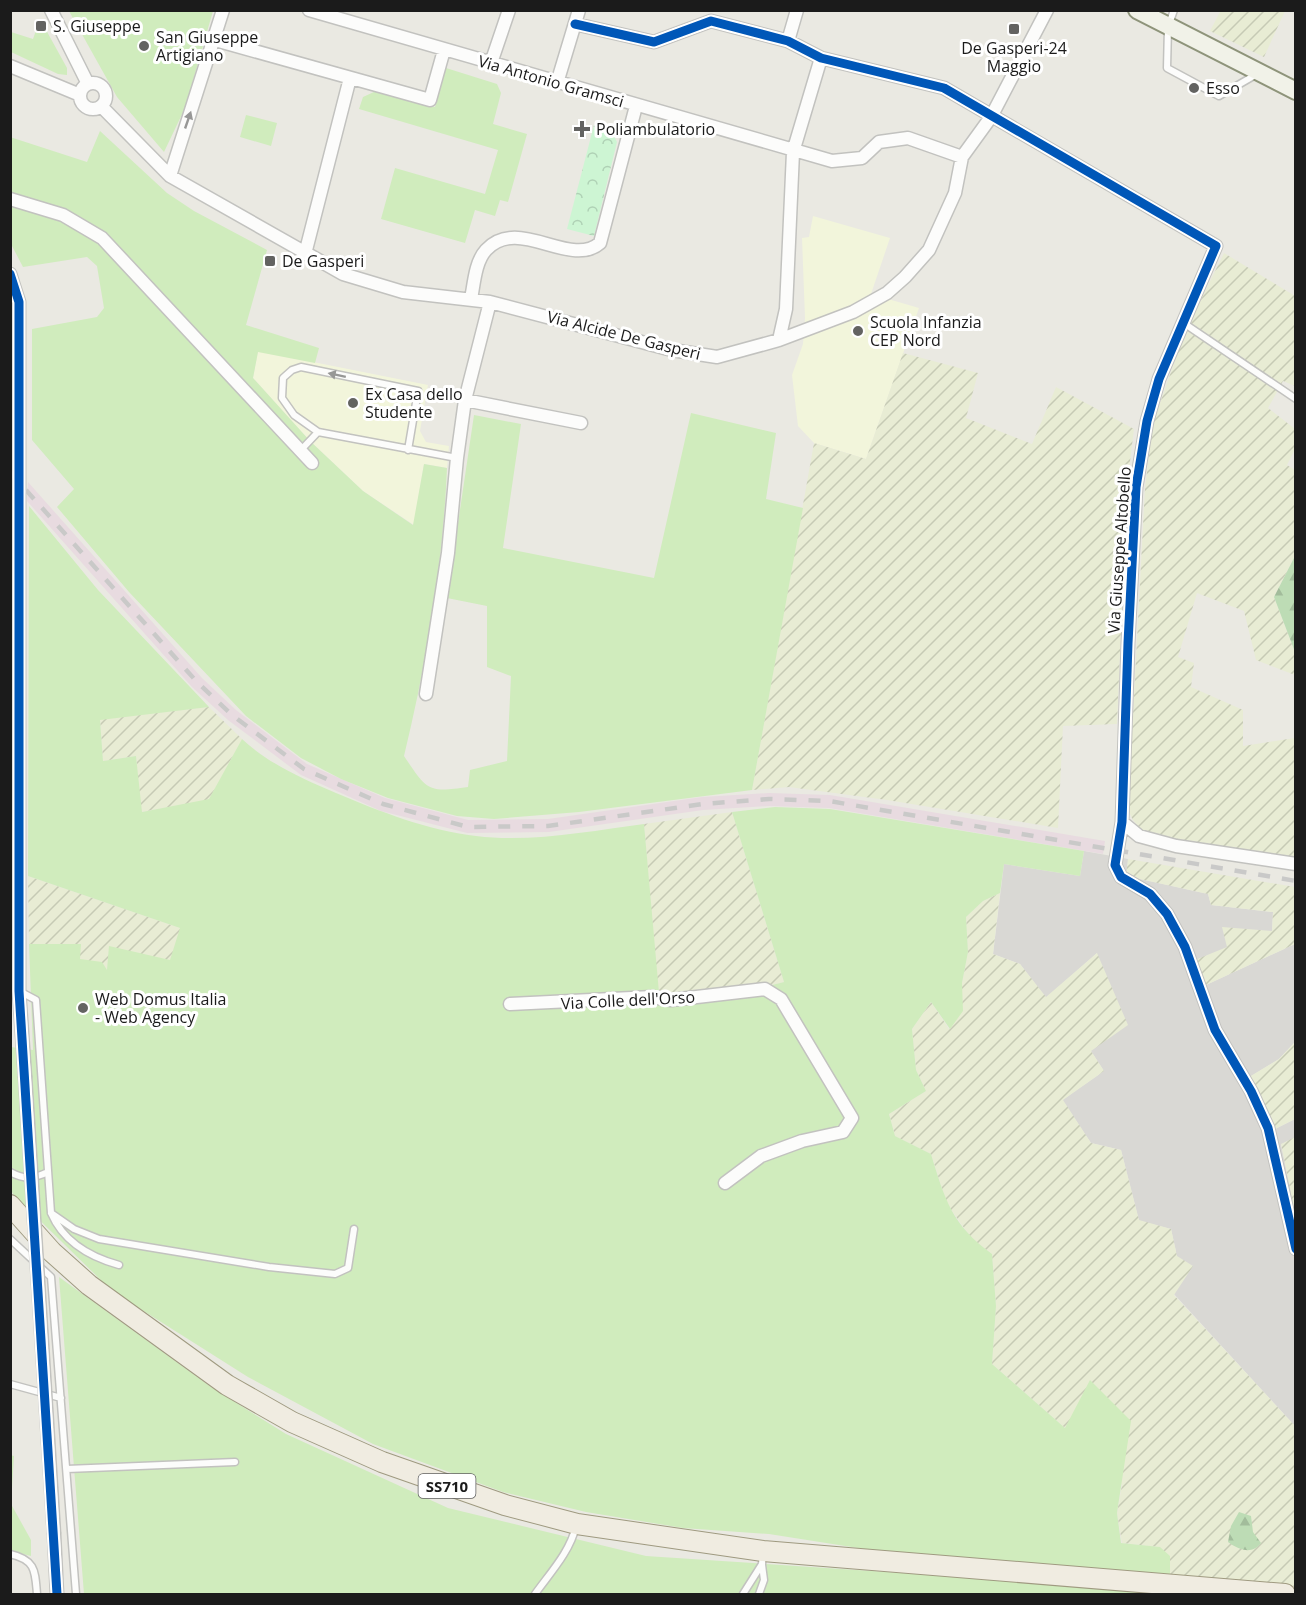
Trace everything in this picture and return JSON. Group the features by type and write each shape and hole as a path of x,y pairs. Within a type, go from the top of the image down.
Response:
{"main road":[{"path":"1137,10 1171,19 1259,73 1296,91"},
{"name":"SS710","path":"10,1205 52,1252 89,1285 228,1385 292,1422 444,1485 577,1524 763,1558 963,1568 1285,1594"}],"street":[{"path":"10,66 84,89 96,83 104,89 105,98 100,106 87,108 80,100 84,89 51,10"},
{"path":"170,176 224,10"},
{"name":"Via Antonio Gramsci","path":"309,10 793,152 832,161 862,158 879,142 908,138 962,157"},
{"path":"491,63 509,10"},
{"path":"557,83 579,10"},
{"path":"788,41 797,10"},
{"name":"Via Alcide De Gasperi","path":"100,106 170,176 343,274 403,292 490,302 672,350 717,357 778,340 853,312 887,293 905,277 929,250 955,193 962,157 991,117 1047,10"},
{"path":"575,24 654,42 711,21 788,41 821,58 944,88 991,117"},
{"path":"215,40 430,100 444,50"},
{"path":"778,340 786,309 793,152 821,58"},
{"path":"305,254 350,78"},
{"path":"471,299 476,272 485,251 500,241 514,237 580,251 591,250 600,243 636,106"},
{"name":"Via Giuseppe Altobello","path":"991,117 1216,246 1159,379 1147,421 1136,487 1122,822 1115,865 1121,877 1150,894 1167,914 1185,947 1215,1030 1251,1091 1268,1128 1296,1249"},
{"path":"12,201 63,215 102,238 312,463"},
{"path":"10,274 19,302 15,588 19,991 57,1594"},
{"path":"426,694 448,553 465,400 490,302"},
{"path":"465,400 581,423"},
{"path":"1122,822 1139,836 1176,846 1296,864"},
{"name":"Via Colle dell'Orso","path":"510,1004 651,997 671,1000 765,989 781,999 852,1118 843,1132 802,1142 761,1156 724,1183"}],"lane":[{"path":"1171,19 1167,68 1219,96 1259,73"},
{"path":"1182,322 1296,399"},
{"path":"408,450 418,391 301,367 292,370 283,378 280,386 282,398 294,414 318,432 408,450 457,458"},
{"path":"300,450 318,432"},
{"path":"19,991 36,1000 51,1212 58,1229 84,1251 119,1265"},
{"path":"10,1172 22,1179 36,1178 48,1172"},
{"path":"51,1212 74,1229 99,1239 269,1267 334,1274 348,1268 354,1229"},
{"path":"10,1239 51,1277 76,1594"},
{"path":"10,1384 61,1398"},
{"path":"67,1469 235,1462"},
{"path":"535,1594 570,1545 577,1524"},
{"path":"10,1554 25,1558 34,1568 37,1594"},
{"path":"743,1594 763,1558"},
{"path":"759,1594 764,1580 763,1558"}],"shaded area":[{"path":"1221,10 1285,11 1264,57 1210,31"},
{"name":"Scuola Infanzia CEP Nord","path":"813,216 890,238 871,294 919,308 866,459 814,443 798,426 792,375 803,344 805,318 802,238 809,237"},
{"path":"1224,253 1295,296 1295,386 1283,381 1268,408 1295,429 1295,449 1287,465 1295,470 1295,556 1274,597 1295,652 1295,675 1256,660 1244,611 1197,593 1178,657 1194,663 1191,687 1243,710 1243,746 1295,738 1295,857 1178,840 1143,832 1128,810 1145,488 1153,423 1185,332"},
{"path":"258,351 428,385 420,431 426,442 449,446 447,468 424,464 414,525 363,491 310,441 253,378"},
{"path":"903,353 978,373 966,418 1032,444 1056,387 1134,429 1127,486 1117,724 1063,726 1058,828 887,800 789,787 752,790 814,443 866,459"},
{"path":"28,482 202,678 236,710 307,764 385,798 468,820 548,819 702,797 769,793 830,795 1105,841 1103,854 829,808 769,806 703,810 549,832 467,833 381,811 301,775 228,720 192,687 27,501"},
{"path":"209,707 242,739 209,800 141,812 136,756 103,761 100,719"},
{"path":"732,812 784,982 699,1002 659,1004 644,824"},
{"path":"1084,851 1128,859 1127,876 1208,894 1211,905 1273,912 1272,931 1227,947 1206,985 1295,944 1295,1042 1279,1059 1250,1077 1275,1129 1295,1119 1295,1137 1281,1145 1296,1213 1295,1426 1174,1294 1177,1256 1171,1229 1139,1221 1121,1150 1091,1143 1062,1100 1104,1071 1091,1051 1097,953 1046,998 1020,964 993,954 1004,864 1080,876"},
{"path":"1128,859 1295,887 1295,944 1206,985 1195,960 1227,947 1222,927 1272,931 1273,912 1211,905 1208,894 1126,876"},
{"path":"28,876 180,928 374,987 116,979 80,959 80,944 29,944"},
{"path":"1000,893 993,954 1020,964 1046,997 1097,953 1128,1025 1091,1051 1104,1071 1063,1100 1091,1143 1121,1150 1139,1220 1171,1229 1177,1256 1193,1266 1174,1295 1295,1426 1295,1594 1170,1594 1169,1556 1159,1547 1122,1543 1117,1513 1122,1485 1065,1428 992,1364 996,1306 992,1254 972,1239 947,1204 931,1154 895,1136 889,1114 926,1091 916,1070 912,1029 931,1002 949,1029 962,1011 962,983 968,952 966,917 983,901"},
{"path":"1295,1042 1295,1119 1275,1129 1249,1077 1279,1059"},
{"path":"1295,1137 1295,1213 1281,1144"}],"green space":[{"path":"69,11 213,11 185,108 164,152 117,97"},
{"path":"40,19 67,68 67,75 58,74 11,52 11,32 33,39"},
{"path":"446,68 497,84 501,93 493,124 527,134 508,202 500,200 495,216 475,210 465,243 381,219 395,168 485,194 498,150 359,109 363,97 376,91 435,107"},
{"path":"246,115 277,123 271,146 240,137"},
{"path":"594,125 612,132 617,142 594,236 567,229"},
{"path":"100,131 167,193 194,211 267,250 246,325 319,348 315,363 258,352 253,378 310,441 363,491 413,525 424,464 447,468 442,541 433,613 404,756 418,776 429,786 436,789 468,787 470,770 507,761 511,676 487,667 487,606 447,598 474,415 521,424 503,548 654,578 691,413 776,433 766,499 803,508 752,790 579,812 494,819 457,816 388,798 341,779 301,758 246,716 129,592 57,507 74,489 32,440 32,329 97,317 104,308 97,266 87,257 23,267 11,244 10,137 87,162"},
{"path":"29,506 98,590 209,707 100,720 103,761 136,756 142,812 209,799 242,739 275,763 311,782 387,813 422,825 458,833 497,838 539,837 644,824 660,1004 694,1004 784,982 732,812 775,807 830,809 1084,851 1080,876 1004,864 1000,893 983,901 966,917 968,952 962,983 963,1011 950,1029 931,1002 912,1029 916,1070 926,1091 889,1114 895,1136 931,1154 946,1198 959,1222 978,1243 992,1254 996,1306 992,1364 1065,1428 1090,1380 1131,1421 1117,1513 1121,1543 1160,1547 1170,1556 1170,1594 84,1594 59,1277 211,1387 286,1434 448,1508 646,1556 963,1577 877,1551 769,1534 683,1528 586,1512 503,1492 373,1444 248,1377 112,1291 13,1194 11,1190 11,1047 33,1050 29,944 81,944 80,959 102,962 107,970 109,946 170,960 180,928 28,876"},
{"path":"1295,556 1295,652 1274,597"},
{"path":"10,1455 14,1456 11,1504 31,1540 31,1556 11,1551"},
{"path":"1239,1512 1251,1516 1253,1532 1261,1543 1254,1549 1241,1549 1228,1542 1231,1526"}],"railway":[{"path":"10,472 197,682 232,715 304,769 383,804 468,827 548,826 703,804 769,799 829,801 1296,881"}],"cycle path":[{"path":"575,24 654,42 711,21 788,41 821,58 944,88 1216,246 1159,379 1147,421 1136,487 1122,822 1115,865 1121,877 1150,894 1167,914 1185,947 1215,1030 1251,1091 1268,1128 1296,1249"},
{"path":"10,274 19,302 19,991 57,1594"}],"place":[{"name":"S. Giuseppe","path":"41,26"},
{"name":"De Gasperi-24 Maggio","path":"1014,29"},
{"name":"San Giuseppe Artigiano","path":"144,46"},
{"name":"Esso","path":"1194,88"},
{"name":"Poliambulatorio","path":"582,129"},
{"name":"De Gasperi","path":"270,261"},
{"name":"Scuola Infanzia CEP Nord","path":"858,331"},
{"name":"Ex Casa dello Studente","path":"353,403"},
{"name":"Web Domus Italia - Web Agency","path":"83,1008"}]}
